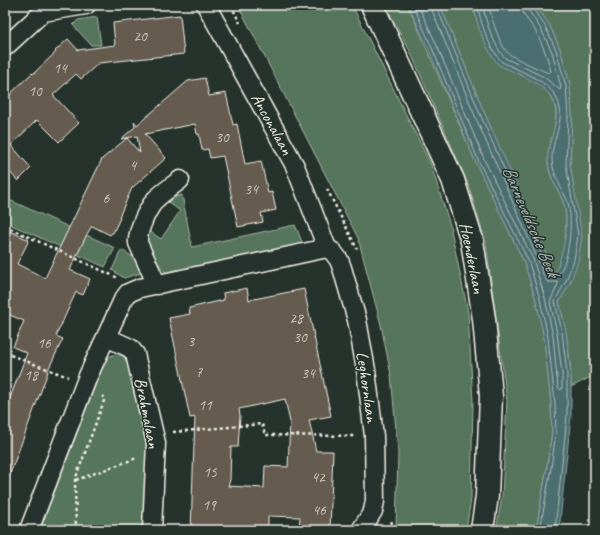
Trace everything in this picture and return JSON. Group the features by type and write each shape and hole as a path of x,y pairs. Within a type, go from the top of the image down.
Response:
{"street":[{"path":"5,47 43,12 86,5"},
{"name":"Anconalaan","path":"206,5 295,166 327,248"},
{"name":"Hoenderlaan","path":"372,5 453,180 472,241 484,319 491,396 487,496 482,530"},
{"path":"149,286 138,243 140,228 154,202 180,180"},
{"path":"29,530 85,385 125,296 128,293 149,286 327,248"},
{"name":"Leghornlaan","path":"327,248 333,252 339,260 357,320 366,370 374,436 375,501 373,511 361,530"},
{"name":"Brahmalaan","path":"106,337 130,348 135,354 155,442 152,530"}],"path":[{"path":"5,226 149,286"},
{"path":"5,353 78,381 105,398 75,480 76,530"},
{"path":"75,480 155,442 262,424 265,435 374,436"}],"green space":[{"path":"238,5 352,5 431,165 450,225 468,312 473,402 471,499 466,530 396,530 398,452 391,375 381,325 358,238"},
{"path":"385,5 408,5 476,163 524,262 536,300 544,338 551,403 552,432 536,530 496,530 502,497 507,401 486,243 468,184 410,51"},
{"path":"440,5 474,5 474,13 547,92 555,106 556,114 548,156 548,167 564,204 566,230 563,252 557,269 552,274 548,259 484,112"},
{"path":"535,5 595,5 595,375 571,387 568,344 559,302 570,283 575,197 570,164 572,117 570,85 560,49 549,24"},
{"path":"97,17 101,45 91,45 73,25 78,20"},
{"path":"182,195 192,247 295,225 303,244 171,273 165,272 147,246 146,237 149,231 161,239 180,211 168,202 172,198"},
{"path":"5,198 115,248 105,267 5,222"},
{"path":"121,250 135,258 141,273 124,278 112,270"},
{"path":"118,353 125,358 130,367 146,439 147,453 142,530 40,530 100,373 108,357"}],"water":[{"name":"Barneveldsche Beek","path":"408,5 440,5 484,112 535,227 548,259 552,274 557,268 563,250 566,223 564,204 552,178 548,162 549,147 556,117 554,102 545,90 538,84 499,65 490,53 482,37 474,5 535,5 549,24 560,49 570,85 572,117 570,164 582,236 578,261 570,283 559,302 566,331 571,374 571,416 559,530 536,530 552,432 551,403 544,338 536,300 524,262 476,163 427,45"}],"building":[{"path":"180,15 184,54 99,63 81,79 76,74 53,95 79,123 59,142 37,120 11,145 31,168 18,181 5,167 5,99 32,73 33,74 68,39 78,50 115,45 113,23"},
{"path":"205,78 209,96 226,93 233,125 237,124 245,164 261,161 268,193 272,192 276,210 261,213 263,222 238,227 223,156 210,158 208,149 202,150 199,134 197,134 195,124 145,134 166,158 132,188 113,233 110,235 92,226 87,234 70,270 90,279 83,295 76,292 56,336 63,339 47,372 7,482 5,481 5,411 27,353 13,347 24,321 5,313 5,229 29,240 17,264 45,278 102,159 127,138 140,153 137,136 121,139 135,127 134,121 137,125 188,81"},
{"path":"247,288 249,300 304,289 331,416 309,420 316,451 333,451 330,530 299,530 300,517 268,516 268,526 258,526 258,530 191,530 195,417 190,418 169,318 190,314 189,308 224,300 223,293","holes":["285,399 290,422 288,467 265,466 264,488 228,486 230,480 231,447 238,447 239,409"]}]}
